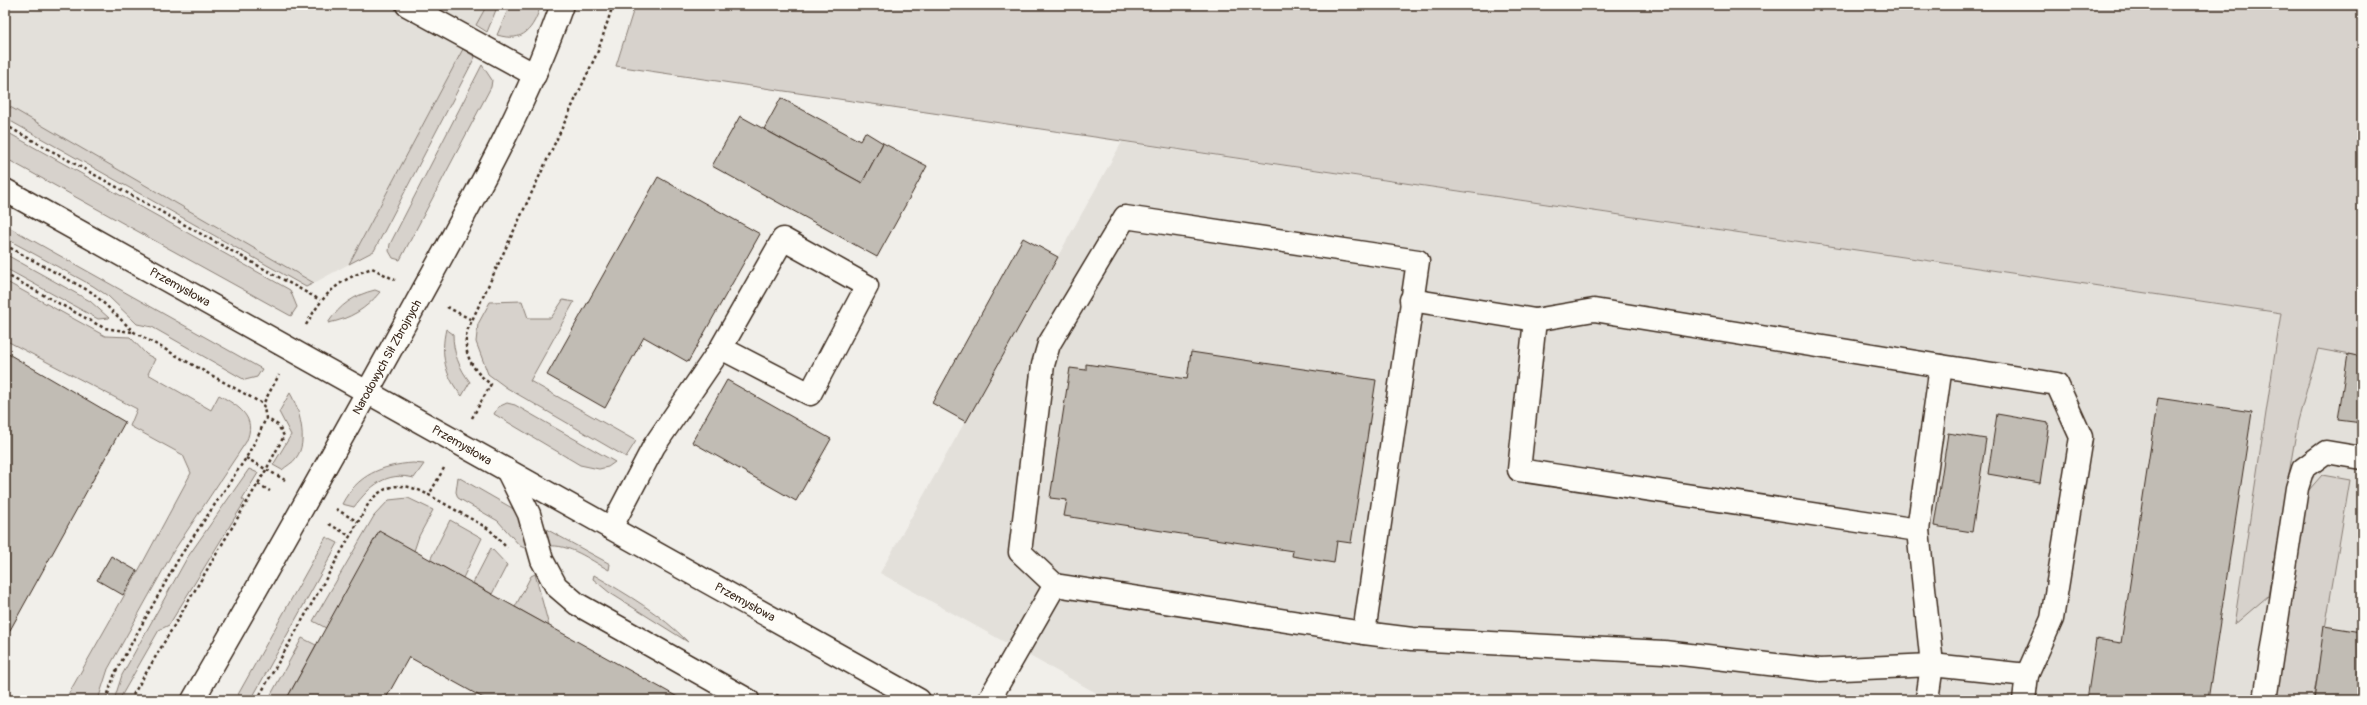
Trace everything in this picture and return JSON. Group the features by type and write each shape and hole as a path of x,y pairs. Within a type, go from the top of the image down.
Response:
{"street":[{"path":"407,5 535,75"},
{"name":"Narodowych Sił Zbrojnych","path":"193,700 369,391 489,170 535,75 562,5"},
{"name":"Przemysłowa","path":"5,190 369,391 507,470 919,700"},
{"path":"1364,633 1411,300 1418,261 1125,217 1049,344 1044,365 1020,552 1055,585 1364,633 1412,639 1664,652 1820,670 1932,664 2027,675"},
{"path":"611,528 654,446 721,348 783,239 867,286 810,394 721,348"},
{"path":"1411,300 1535,320 1594,310 2057,384 2081,438 2052,619 2027,675 2024,700"},
{"path":"1535,320 1519,470 1918,530"},
{"path":"1927,700 1932,664 1918,530 1941,366"},
{"path":"2265,700 2297,488 2303,469 2326,452 2362,458"},
{"path":"507,470 529,514 542,560 556,586 577,604 748,700"},
{"path":"989,700 1055,585"}],"path":[{"path":"478,408 491,384 479,376 470,360 465,339 472,320 598,52 613,5"},
{"path":"5,125 320,300"},
{"path":"5,244 93,293 134,332 263,404"},
{"path":"307,323 320,300 333,287 352,275 372,268 391,277"},
{"path":"5,274 104,328 134,332"},
{"path":"453,310 472,320"},
{"path":"106,700 114,673 179,558 246,458 266,418 263,404 278,376"},
{"path":"130,700 258,484 284,436 278,425 266,418"},
{"path":"246,458 280,477"},
{"path":"429,495 444,468"},
{"path":"258,484 270,491"},
{"path":"257,700 358,522 374,498 390,487 407,486 429,495 489,529 516,556 531,561 542,560"},
{"path":"336,509 358,522"},
{"path":"328,524 350,536"}],"shaded area":[{"path":"5,5 487,5 349,264 314,283 5,105"},
{"path":"487,5 498,5 487,32 476,25"},
{"path":"510,5 541,5 535,21 526,32 514,37 497,35"},
{"path":"635,5 2362,5 2362,357 2318,349 2298,421 2268,596 2234,625 2281,313 616,66"},
{"path":"463,49 475,57 374,251 349,264"},
{"path":"482,65 492,80 491,87 400,260 393,258 389,251 390,244"},
{"path":"5,104 314,283 306,287 5,118"},
{"path":"5,131 290,290 297,307 291,316 5,158"},
{"path":"1122,142 2362,325 2362,700 1109,700 880,573"},
{"path":"5,225 262,369 257,377 245,380 152,327 137,324 108,296 93,286 5,238"},
{"path":"5,254 90,301 109,318 98,319 5,268"},
{"path":"5,281 105,336 130,337 146,354 155,359 148,374 211,410 219,395 233,403 244,413 250,426 246,442 173,552 108,669 98,700 65,700 141,566 191,473 183,455 130,426 137,409 5,340"},
{"path":"375,290 380,292 363,308 343,319 328,323 337,311 348,302 360,295"},
{"path":"563,300 574,302 530,381 636,441 626,457 507,388 488,374 476,342 478,324 490,302 522,301 528,318 551,318"},
{"path":"446,329 453,334 457,360 470,382 462,396 451,381 445,365 444,338"},
{"path":"290,393 297,407 301,425 302,443 295,460 282,470 273,465 291,435 279,412"},
{"path":"507,403 515,405 615,462 608,467 599,469 580,465 494,414 498,407"},
{"path":"413,463 424,464 414,478 404,476 387,479 373,487 354,507 342,504 355,486 372,473 391,466"},
{"path":"249,469 258,473 242,499 245,501 169,625 159,630 119,700 114,700 122,675 187,558"},
{"path":"2322,475 2350,480 2313,700 2275,700 2308,491"},
{"path":"458,477 512,508 517,514 531,551 520,546 498,521 458,498 456,492"},
{"path":"408,498 433,510 419,536 414,551 326,628 313,621 374,516 389,500"},
{"path":"450,520 482,538 463,578 430,560"},
{"path":"546,529 610,564 609,570 572,550 564,547 547,546"},
{"path":"326,537 338,543 251,700 235,700"},
{"path":"491,548 507,565 492,594 473,583"},
{"path":"535,574 549,626 515,607 531,576"},
{"path":"594,575 655,614 688,642 610,593 593,579"},
{"path":"302,638 316,645 286,700 268,700"}],"building":[{"path":"781,98 860,141 865,132 883,143 862,183 764,129"},
{"path":"740,116 862,183 883,143 927,166 877,257 712,166"},
{"path":"658,177 760,234 688,362 644,337 605,408 547,375"},
{"path":"1023,238 1058,257 966,422 932,403"},
{"path":"5,352 125,422 9,632 5,630"},
{"path":"1191,352 1376,380 1351,543 1337,541 1334,563 1292,556 1293,551 1064,516 1067,500 1050,498 1070,368 1086,370 1086,364 1187,379"},
{"path":"2348,354 2362,357 2362,423 2338,420"},
{"path":"727,380 831,439 796,501 692,442"},
{"path":"2158,398 2252,412 2208,700 2087,700 2096,639 2121,643"},
{"path":"1997,414 2049,423 2040,483 1988,474"},
{"path":"1948,433 1986,439 1972,532 1934,526"},
{"path":"379,531 683,700 487,700 409,657 385,700 286,700"},
{"path":"111,556 137,571 123,595 97,580"},
{"path":"2324,626 2362,632 2362,700 2314,700"}]}
